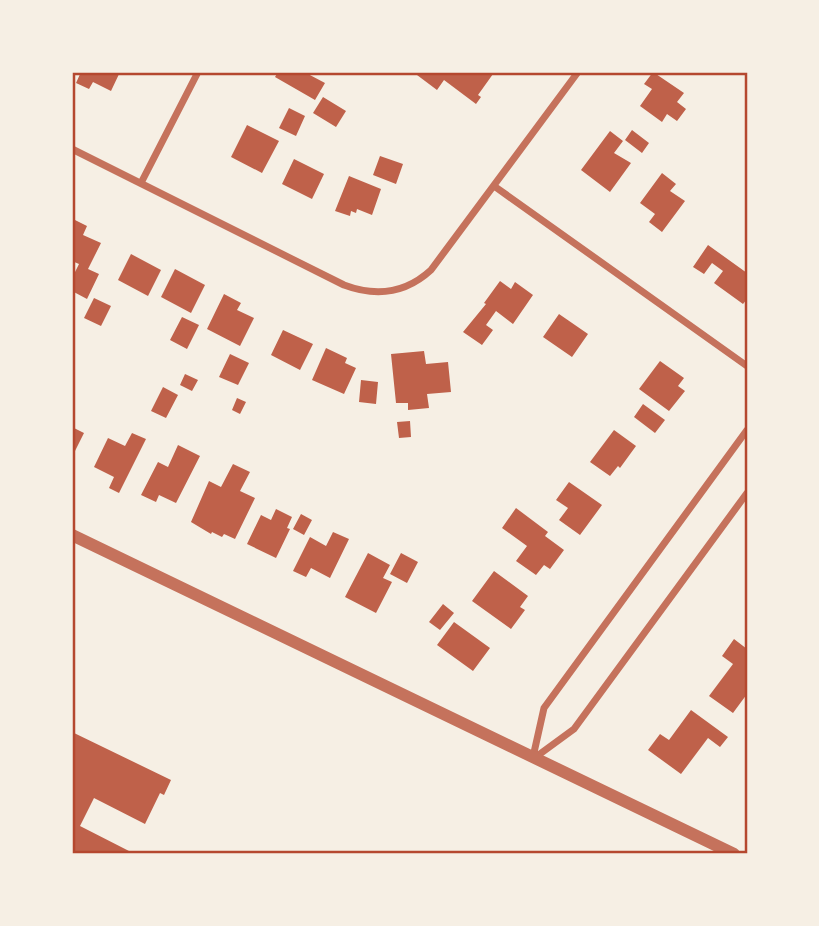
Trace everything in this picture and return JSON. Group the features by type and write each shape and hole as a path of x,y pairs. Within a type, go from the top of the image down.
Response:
{"street":[{"path":"141,183 198,72"},
{"path":"72,149 344,285 375,292 395,290 423,277 438,262 578,72"},
{"path":"494,186 747,366"},
{"path":"533,759 544,708 747,430"},
{"path":"533,759 574,729 747,493"},
{"path":"72,535 734,854"}],"building":[{"path":"81,72 120,72 111,91 93,82 89,89 76,83"},
{"path":"278,72 309,72 308,74 325,83 315,100 275,77"},
{"path":"420,72 493,74 478,95 481,97 476,104 444,80 437,90 417,75"},
{"path":"653,72 684,93 677,102 686,109 677,121 667,114 662,122 640,106 652,89 644,84"},
{"path":"323,97 346,111 336,127 313,113"},
{"path":"289,108 305,116 296,136 279,128"},
{"path":"247,125 279,141 262,173 231,157"},
{"path":"632,130 649,143 642,153 625,140"},
{"path":"610,131 623,141 614,153 631,163 610,192 581,170"},
{"path":"380,156 403,164 396,184 373,175"},
{"path":"294,159 324,174 312,199 282,184"},
{"path":"662,173 676,184 670,191 685,201 662,232 649,222 655,214 640,203"},
{"path":"349,176 381,189 372,215 357,209 356,213 351,211 350,216 335,211"},
{"path":"73,219 87,226 83,235 101,243 88,269 99,274 87,299 72,291 72,278 79,264 72,261"},
{"path":"708,245 747,273 747,299 743,304 714,283 723,271 712,263 704,274 693,267"},
{"path":"131,254 161,270 148,296 118,280"},
{"path":"175,269 205,285 191,313 161,297"},
{"path":"500,281 511,289 515,282 533,295 513,324 496,311 486,325 493,330 482,345 463,332 486,304 484,303"},
{"path":"224,294 241,303 237,310 254,318 240,346 207,329"},
{"path":"94,298 111,306 101,326 84,318"},
{"path":"559,314 588,334 572,357 543,337"},
{"path":"182,317 199,325 187,349 170,340"},
{"path":"283,330 313,344 300,370 271,355"},
{"path":"326,348 347,358 345,363 356,368 344,394 312,380"},
{"path":"424,351 426,364 448,362 451,392 427,394 429,408 408,410 408,403 396,403 391,354"},
{"path":"230,354 249,363 238,385 219,377"},
{"path":"660,361 684,378 678,386 685,391 669,411 639,389"},
{"path":"185,374 198,380 192,391 180,385"},
{"path":"361,380 378,382 376,404 359,402"},
{"path":"163,387 178,395 166,418 151,411"},
{"path":"237,398 246,402 240,414 232,410"},
{"path":"643,404 665,420 655,433 634,417"},
{"path":"410,421 411,437 399,438 397,422"},
{"path":"72,427 84,433 72,457"},
{"path":"614,430 636,446 620,468 618,466 610,476 590,462"},
{"path":"132,433 146,439 119,493 109,488 114,477 94,467 108,438 125,446"},
{"path":"178,445 200,456 176,503 159,495 156,502 141,495 158,462 168,467"},
{"path":"233,464 250,472 240,491 255,498 235,539 224,534 222,537 212,532 211,534 191,522 209,481 221,487"},
{"path":"569,482 602,505 580,535 559,520 568,508 556,500"},
{"path":"516,508 548,532 545,536 564,550 550,569 544,565 536,575 516,561 527,546 502,528"},
{"path":"276,509 292,517 287,528 290,529 276,558 247,544 261,515 271,520"},
{"path":"301,514 312,520 304,535 293,529"},
{"path":"333,532 349,539 330,578 311,568 306,577 293,571 310,537 326,546"},
{"path":"368,553 390,565 383,578 392,582 376,613 345,597"},
{"path":"401,553 418,562 407,583 390,574"},
{"path":"494,571 528,596 520,607 525,610 511,629 472,601"},
{"path":"443,604 454,613 440,630 429,622"},
{"path":"454,622 490,648 473,671 437,645"},
{"path":"734,639 747,649 747,694 733,713 709,696 733,664 722,656"},
{"path":"691,710 728,737 720,747 708,738 681,774 648,750 660,734 669,740"},
{"path":"72,732 171,780 164,795 160,793 145,824 94,798 80,826 129,851 127,854 72,854"}]}
